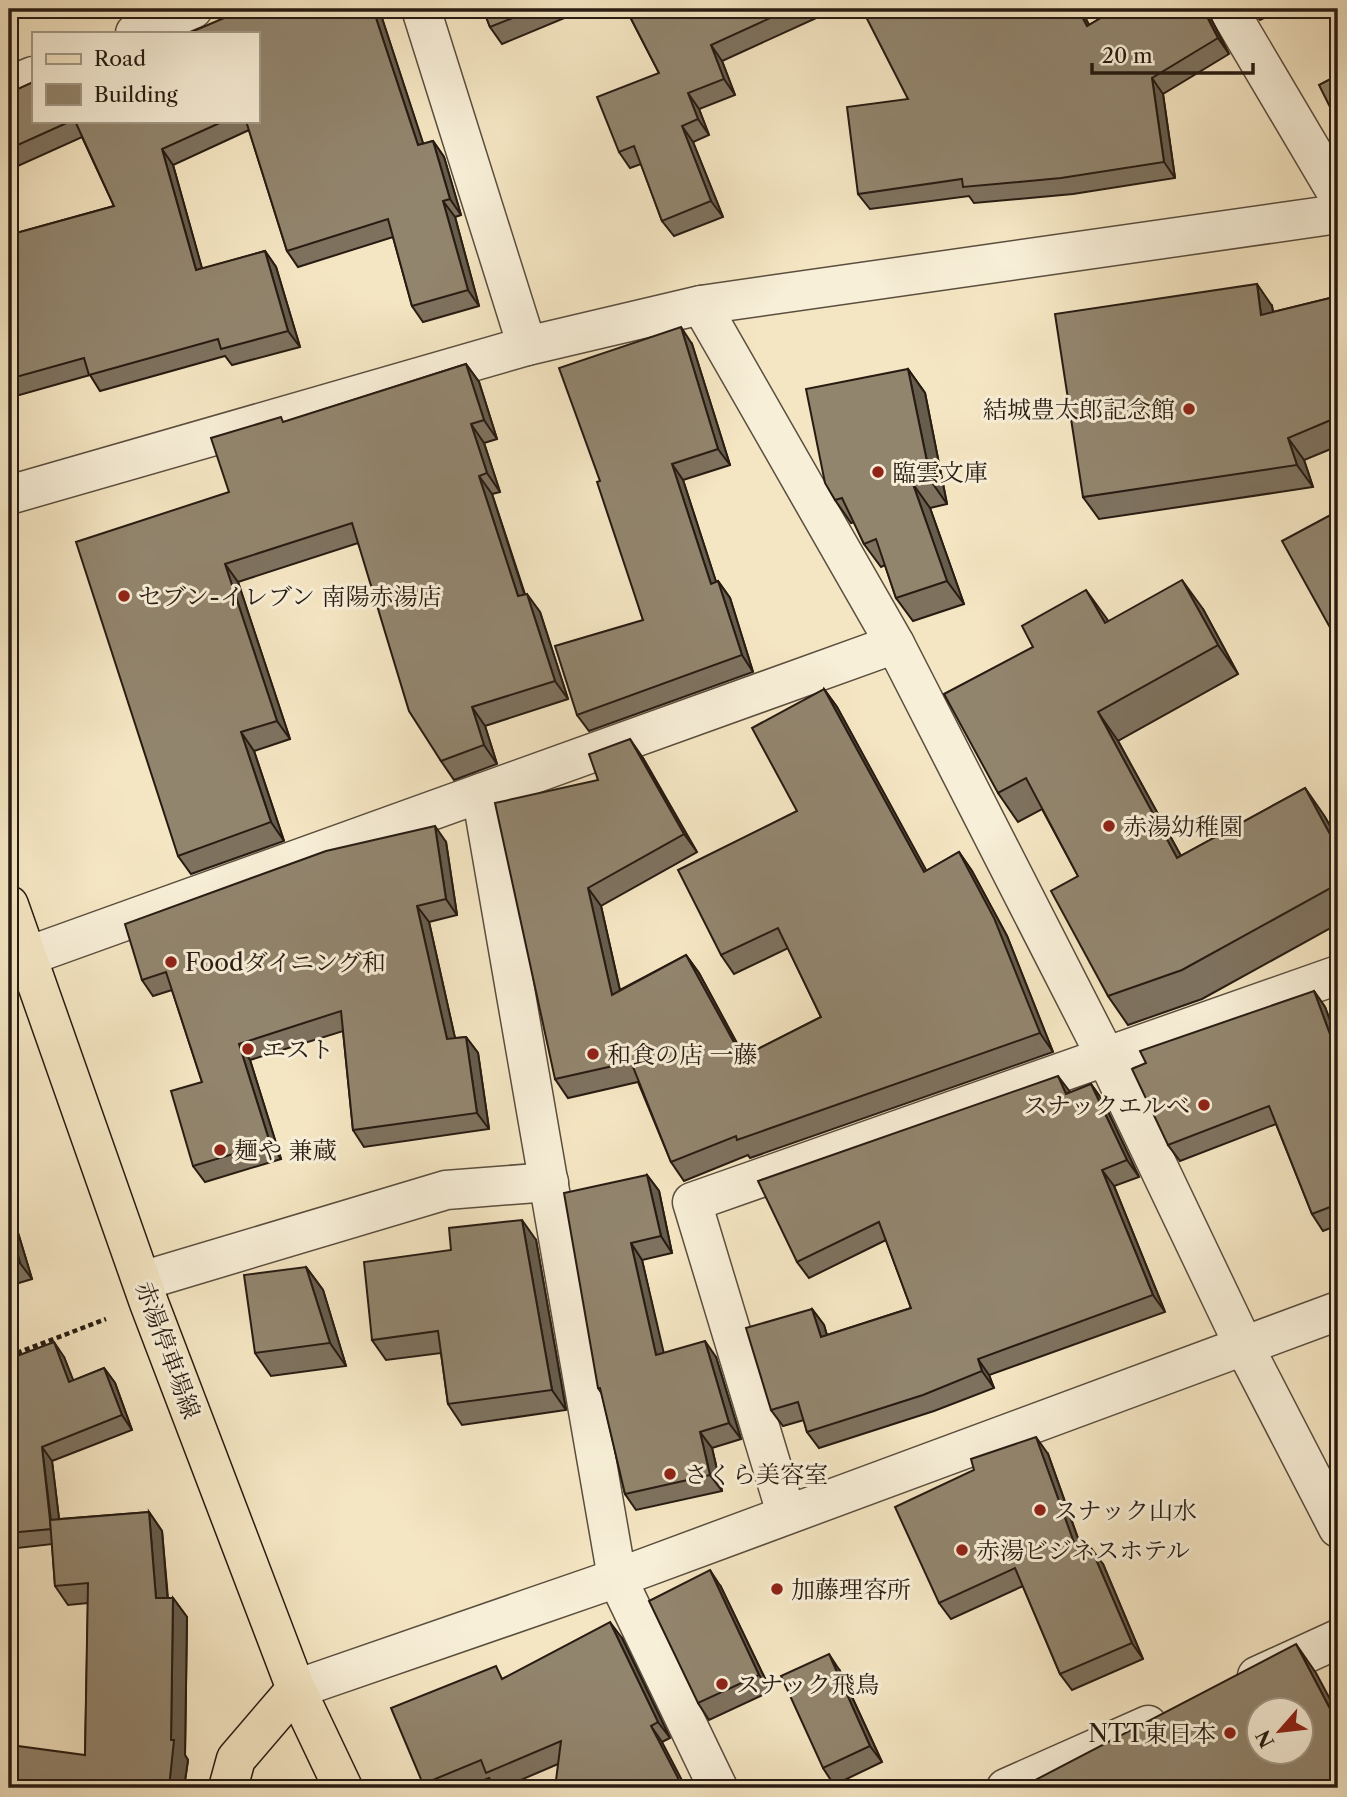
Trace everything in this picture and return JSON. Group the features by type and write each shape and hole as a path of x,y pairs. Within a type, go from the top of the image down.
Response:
{"main road":[{"name":"赤湯停車場線","path":"9,905 146,1292 296,1689 343,1788"},
{"path":"228,1788 236,1759 296,1689"}],"street":[{"path":"137,32 193,9"},
{"path":"421,9 527,346"},
{"path":"1228,9 1338,195"},
{"path":"9,86 32,76"},
{"path":"9,495 527,346 701,305 1338,214"},
{"path":"701,305 895,644 1106,1057 1244,1346 1338,1528"},
{"path":"28,957 895,644"},
{"path":"481,793 617,1578 718,1788"},
{"path":"786,1513 692,1202 1338,975"},
{"path":"146,1292 446,1190 549,1182"},
{"path":"296,1689 617,1578 786,1513 1338,1311"},
{"path":"1223,1691 1338,1639"},
{"path":"1006,1788 1185,1708"}],"path":[{"path":"9,1356 146,1292"}],"building":[{"path":"245,9 373,9 418,145 433,141 450,199 443,201 468,290 412,306 388,219 287,251 246,122 259,122 259,32 191,32"},
{"path":"483,9 535,9 490,27"},
{"path":"626,9 790,9 711,45 724,79 688,93 698,119 682,126 711,201 662,221 634,146 619,152 597,97 659,73"},
{"path":"862,9 1078,9 1087,26 1116,9 1203,9 1218,38 1152,78 1164,162 1061,178 963,187 962,179 858,194 847,107 908,99"},
{"path":"1338,75 1338,123 1319,85"},
{"path":"32,82 32,122 69,122 9,149 9,93"},
{"path":"75,122 222,122 162,149 196,270 265,251 288,331 221,349 218,339 89,375 84,358 9,379 9,235 114,206"},
{"path":"1257,284 1261,315 1338,296 1338,417 1288,438 1297,465 1083,497 1055,314"},
{"path":"681,327 718,449 672,464 711,584 718,581 742,655 577,715 555,646 643,620 597,482 600,481 559,368"},
{"path":"466,364 484,420 471,424 487,473 479,476 518,596 527,594 555,681 472,707 484,745 441,761 409,711 352,523 225,564 277,721 241,732 271,822 178,856 76,542 229,492 211,438 281,417 283,422"},
{"path":"908,369 931,481 913,484 947,581 896,598 876,539 864,544 842,498 835,500 825,483 806,389"},
{"path":"1338,511 1338,642 1282,541"},
{"path":"1182,580 1218,645 1098,712 1177,858 1305,788 1338,849 1338,884 1182,970 1108,996 1051,891 1078,876 1026,778 998,793 944,694 1033,647 1022,626 1086,590 1105,623"},
{"path":"824,689 924,872 959,852 994,918 1040,1033 737,1140 736,1136 671,1162 631,1062 555,1079 495,803 598,780 589,754 630,739 684,834 588,888 612,995 686,955 742,1057 821,1017 778,928 721,955 678,870 797,811 752,728"},
{"path":"435,826 446,899 417,906 447,1039 466,1037 477,1113 353,1130 341,1011 239,1044 270,1143 193,1166 171,1091 202,1082 166,972 142,980 125,924 326,851"},
{"path":"1314,991 1338,1056 1338,1079 1333,1081 1338,1094 1338,1204 1312,1214 1269,1106 1168,1145 1132,1069 1146,1063 1140,1051"},
{"path":"1058,1076 1066,1094 1091,1084 1127,1160 1102,1170 1153,1295 978,1359 982,1371 923,1395 807,1432 798,1402 771,1410 746,1328 812,1309 821,1337 911,1308 879,1222 797,1262 758,1181"},
{"path":"647,1175 661,1236 631,1243 656,1355 705,1341 729,1423 700,1432 710,1475 625,1494 598,1388 564,1193"},
{"path":"522,1220 552,1390 448,1404 438,1331 372,1340 364,1262 451,1250 449,1228"},
{"path":"9,1224 20,1263 9,1266"},
{"path":"306,1267 330,1343 255,1353 244,1275"},
{"path":"54,1342 69,1382 104,1368 122,1415 42,1447 51,1529 9,1533 9,1359"},
{"path":"1036,1437 1078,1554 1091,1548 1132,1643 1060,1674 1015,1568 939,1603 895,1507 974,1470 971,1459"},
{"path":"149,1512 156,1598 173,1598 171,1740 174,1740 169,1788 9,1788 10,1745 85,1755 88,1583 55,1586 50,1520"},
{"path":"710,1570 759,1675 698,1703 649,1601"},
{"path":"610,1622 658,1722 651,1726 678,1778 677,1788 555,1788 561,1741 486,1773 481,1760 423,1784 391,1708 496,1666 502,1679"},
{"path":"1296,1644 1338,1724 1338,1788 1020,1788"},
{"path":"829,1654 870,1746 823,1768 781,1676"}],"place":[{"name":"結城豊太郎記念館","path":"1189,409"},
{"name":"臨雲文庫","path":"878,472"},
{"name":"セブン-イレブン 南陽赤湯店","path":"124,596"},
{"name":"赤湯幼稚園","path":"1109,826"},
{"name":"Foodダイニング和","path":"171,962"},
{"name":"エスト","path":"248,1049"},
{"name":"和食の店 一藤","path":"593,1054"},
{"name":"スナックエルべ","path":"1204,1105"},
{"name":"麺や 兼蔵","path":"220,1150"},
{"name":"さくら美容室","path":"670,1474"},
{"name":"スナック山水","path":"1040,1510"},
{"name":"赤湯ビジネスホテル","path":"962,1550"},
{"name":"加藤理容所","path":"777,1589"},
{"name":"スナック飛鳥","path":"722,1684"},
{"name":"NTT東日本","path":"1230,1733"}]}
